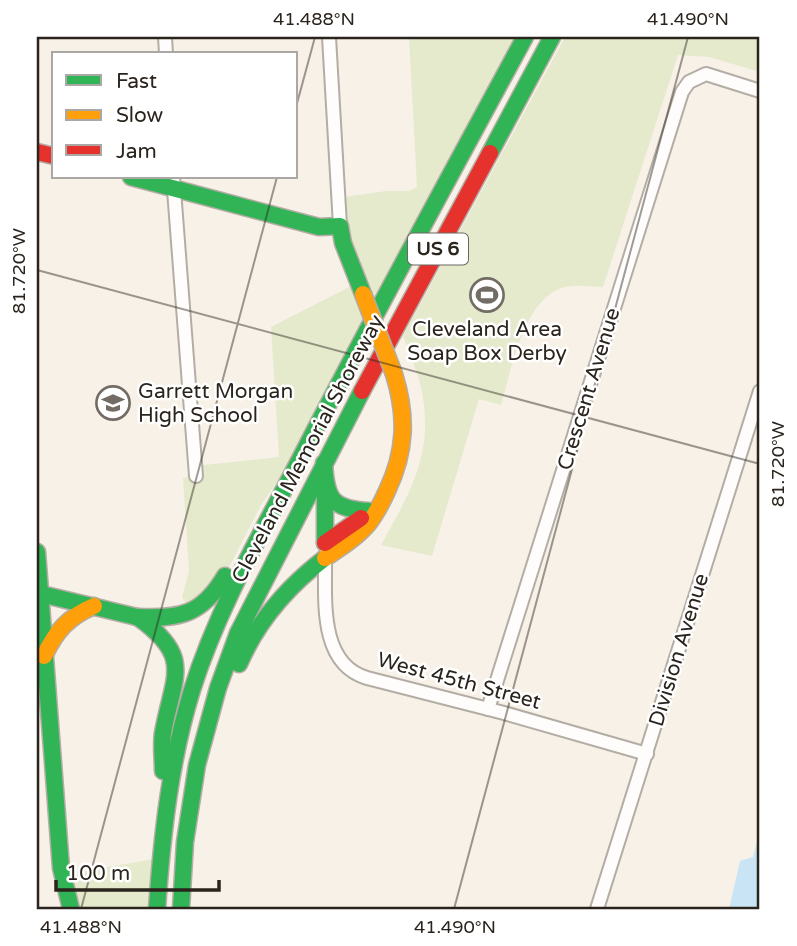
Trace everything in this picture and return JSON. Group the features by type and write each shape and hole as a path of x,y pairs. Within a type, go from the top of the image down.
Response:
{"main road":[{"name":"Cleveland Memorial Shoreway","path":"157,909 163,826 181,729 213,633 236,580 318,421 525,37"},
{"name":"Cleveland Memorial Shoreway","path":"181,909 185,842 192,794 218,688 254,598 324,461 552,37"},
{"path":"140,178 174,182 319,227 340,226 402,399 405,431 400,464 376,515 367,525 325,551"},
{"path":"38,593 137,617 177,617 192,613 211,598 221,583 261,506 318,421"},
{"path":"324,461 325,551"},
{"path":"325,489 336,503 344,508 369,511"},
{"path":"191,909 199,824 207,775 224,709 242,658 260,624 284,593 385,495"},
{"path":"37,552 38,593 61,868 71,909"},
{"path":"44,656 63,622 94,606"},
{"path":"137,617 162,635 169,644 176,663 175,684 163,736 163,826"}],"street":[{"path":"329,37 340,226"},
{"name":"Crescent Avenue","path":"488,709 682,92 689,82 706,74 760,91"},
{"path":"174,182 196,477"},
{"name":"Division Avenue","path":"597,909 760,391"},
{"name":"West 45th Street","path":"325,551 330,635 337,654 349,669 362,677 647,754"}],"green space":[{"path":"409,37 525,37 319,421 261,505 221,583 192,613 182,597 189,571 183,478 195,476 195,466 279,457 271,327 359,282 338,198 386,191 409,191 417,187"},
{"name":"Cleveland Area Soap Box Derby","path":"565,37 760,37 760,72 709,57 678,55 603,287 575,286 559,289 547,297 527,323 514,357 501,405 479,399 432,556 381,545 411,488 418,470 425,432 421,387 403,336"},
{"path":"160,858 157,909 71,909 62,875"}],"water":[{"path":"760,829 760,909 729,909 740,861 753,857"}],"traffic: fast":[{"path":"157,909 164,826 178,744 192,690 214,631 255,545 354,354 525,37"},
{"path":"490,153 552,37"},
{"path":"135,178 319,227 340,226 343,243 363,294"},
{"path":"181,909 185,842 197,765 218,688 238,633 362,391"},
{"path":"324,463 327,485 333,500 347,508 369,511"},
{"path":"325,489 325,543"},
{"path":"37,552 61,868 71,909"},
{"path":"239,664 255,633 275,605 325,558"},
{"path":"137,617 166,617 188,612 208,599 225,576"},
{"path":"37,593 137,617"},
{"path":"139,618 167,645 175,669 162,738 163,771"}],"traffic: slow":[{"path":"363,294 394,374"},
{"path":"325,558 368,524 381,504 393,476 401,447 403,419 394,374"},
{"path":"44,656 64,626 94,606"}],"traffic: jam":[{"path":"37,152 52,156"},
{"path":"362,391 490,153"},
{"path":"325,543 361,518"}],"place":[{"name":"Cleveland Area Soap Box Derby","path":"487,295"},
{"name":"Garrett Morgan High School","path":"113,403"}]}
